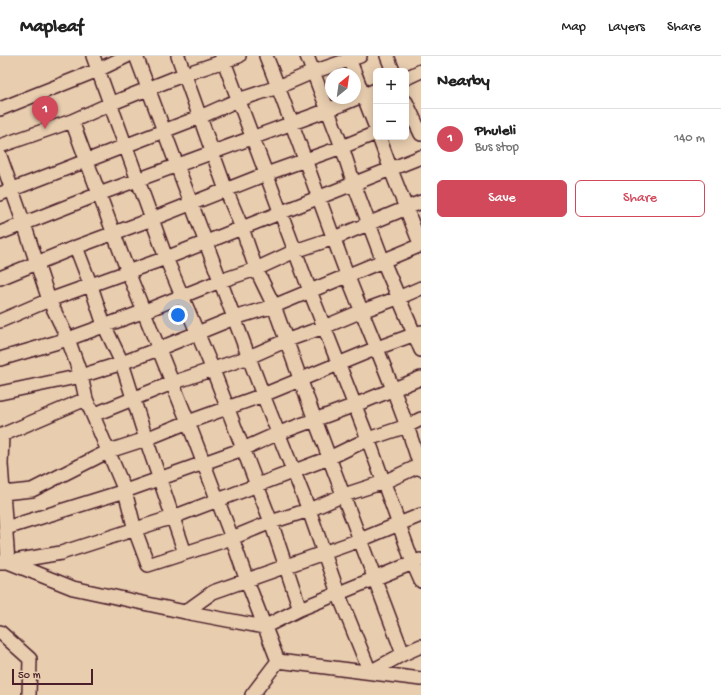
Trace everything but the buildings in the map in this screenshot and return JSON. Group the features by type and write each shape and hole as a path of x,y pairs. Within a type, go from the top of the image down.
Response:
{"street":[{"path":"93,56 166,258 213,370 226,408 271,522 300,609"},
{"path":"0,106 98,70 127,56"},
{"path":"136,56 190,204 309,510 338,593 370,672"},
{"path":"178,56 226,190 242,228 256,269 274,306 285,341 301,379 314,420 344,495 403,654"},
{"path":"0,146 72,121 110,104 223,59 239,56"},
{"path":"0,156 49,300 68,339 81,376 86,400 125,491 135,530 148,565 232,538 271,522 309,510 344,495 384,482 421,467 394,388 348,276 266,56"},
{"path":"307,56 383,261 398,298 418,333 421,350"},
{"path":"387,56 392,68"},
{"path":"0,194 12,188 200,117 238,100 278,87 353,57 363,95 373,120"},
{"path":"223,59 399,524 417,561 421,581"},
{"path":"409,77 421,71"},
{"path":"0,233 99,194 292,124 373,91"},
{"path":"407,104 421,134"},
{"path":"72,121 128,272 145,311 158,349 204,463 264,627 278,661"},
{"path":"1,274 37,263 373,134"},
{"path":"0,393 81,376 122,363 234,318 274,306 421,246 391,170 381,140"},
{"path":"0,321 49,300 166,258 318,197 421,158"},
{"path":"0,359 68,339 145,311 220,281 256,269 295,251 370,224 421,202"},
{"path":"76,247 104,325 122,363 185,553"},
{"path":"93,414 172,383 249,357 285,341 421,288"},
{"path":"3,493 32,490 109,451 146,439 263,395 339,363 418,333"},
{"path":"6,528 125,491 243,449 279,433 421,378"},
{"path":"4,562 6,528 0,464 2,435 86,400"},
{"path":"4,562 61,553 173,517 294,472 329,458 368,439 407,426 421,419"},
{"path":"185,612 213,592 360,540 421,515"},
{"path":"4,562 73,588 264,627 300,609 417,561"},
{"path":"0,632 30,659 29,695"},
{"path":"370,672 421,646"},
{"path":"278,661 421,679"},
{"path":"252,695 278,661"}],"place":[{"name":"Phuleli","path":"45,129"}]}
